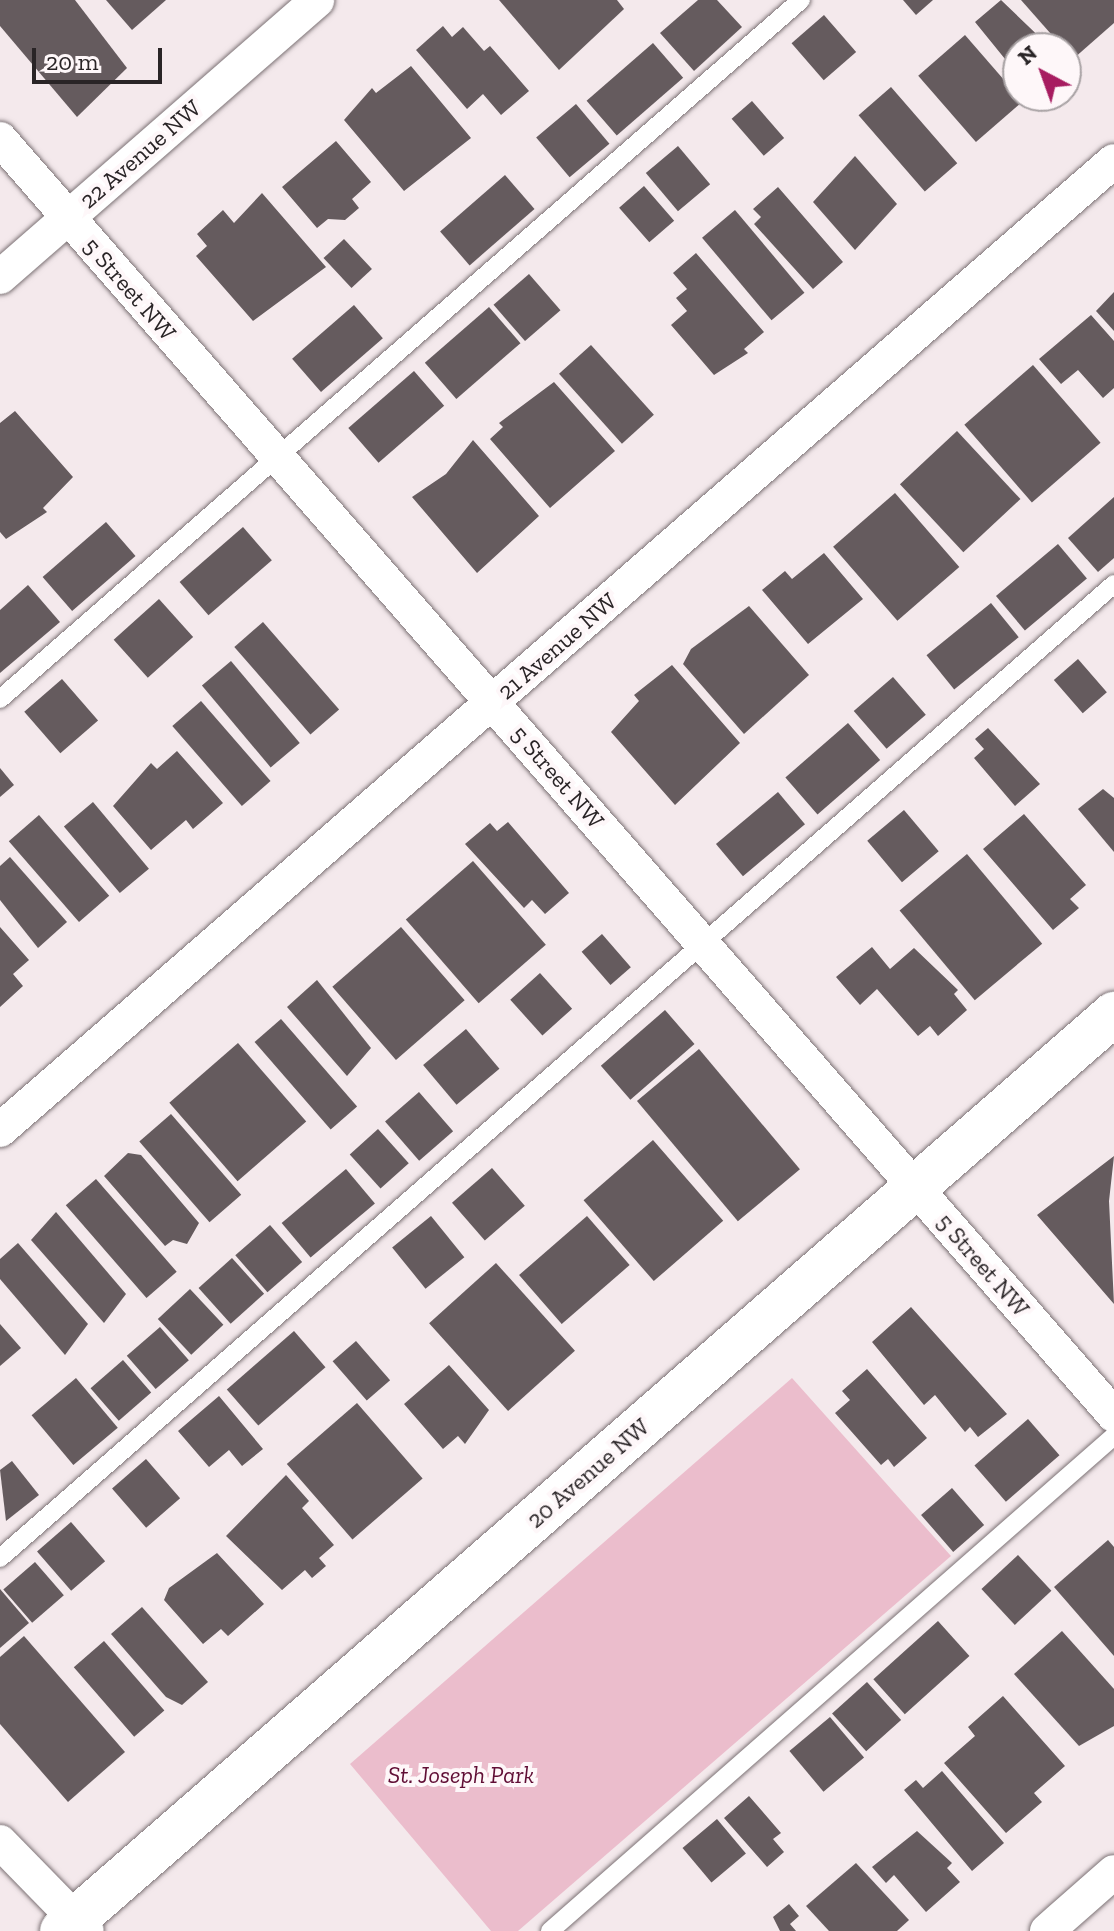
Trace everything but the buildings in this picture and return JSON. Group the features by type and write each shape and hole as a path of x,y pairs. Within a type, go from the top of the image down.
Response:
{"street":[{"name":"22 Avenue NW","path":"0,277 317,0"},
{"name":"5 Street NW","path":"0,139 1114,1415"},
{"name":"21 Avenue NW","path":"0,1130 1114,161"},
{"name":"20 Avenue NW","path":"75,1927 1114,1014"},
{"path":"0,1842 75,1927"},
{"path":"1047,1931 1114,1872"}],"lane":[{"path":"0,699 801,0"},
{"path":"0,1558 1114,584"},
{"path":"550,1931 1114,1436"}],"green space":[{"name":"St. Joseph Park","path":"792,1378 951,1556 518,1931 491,1931 350,1764"}]}
